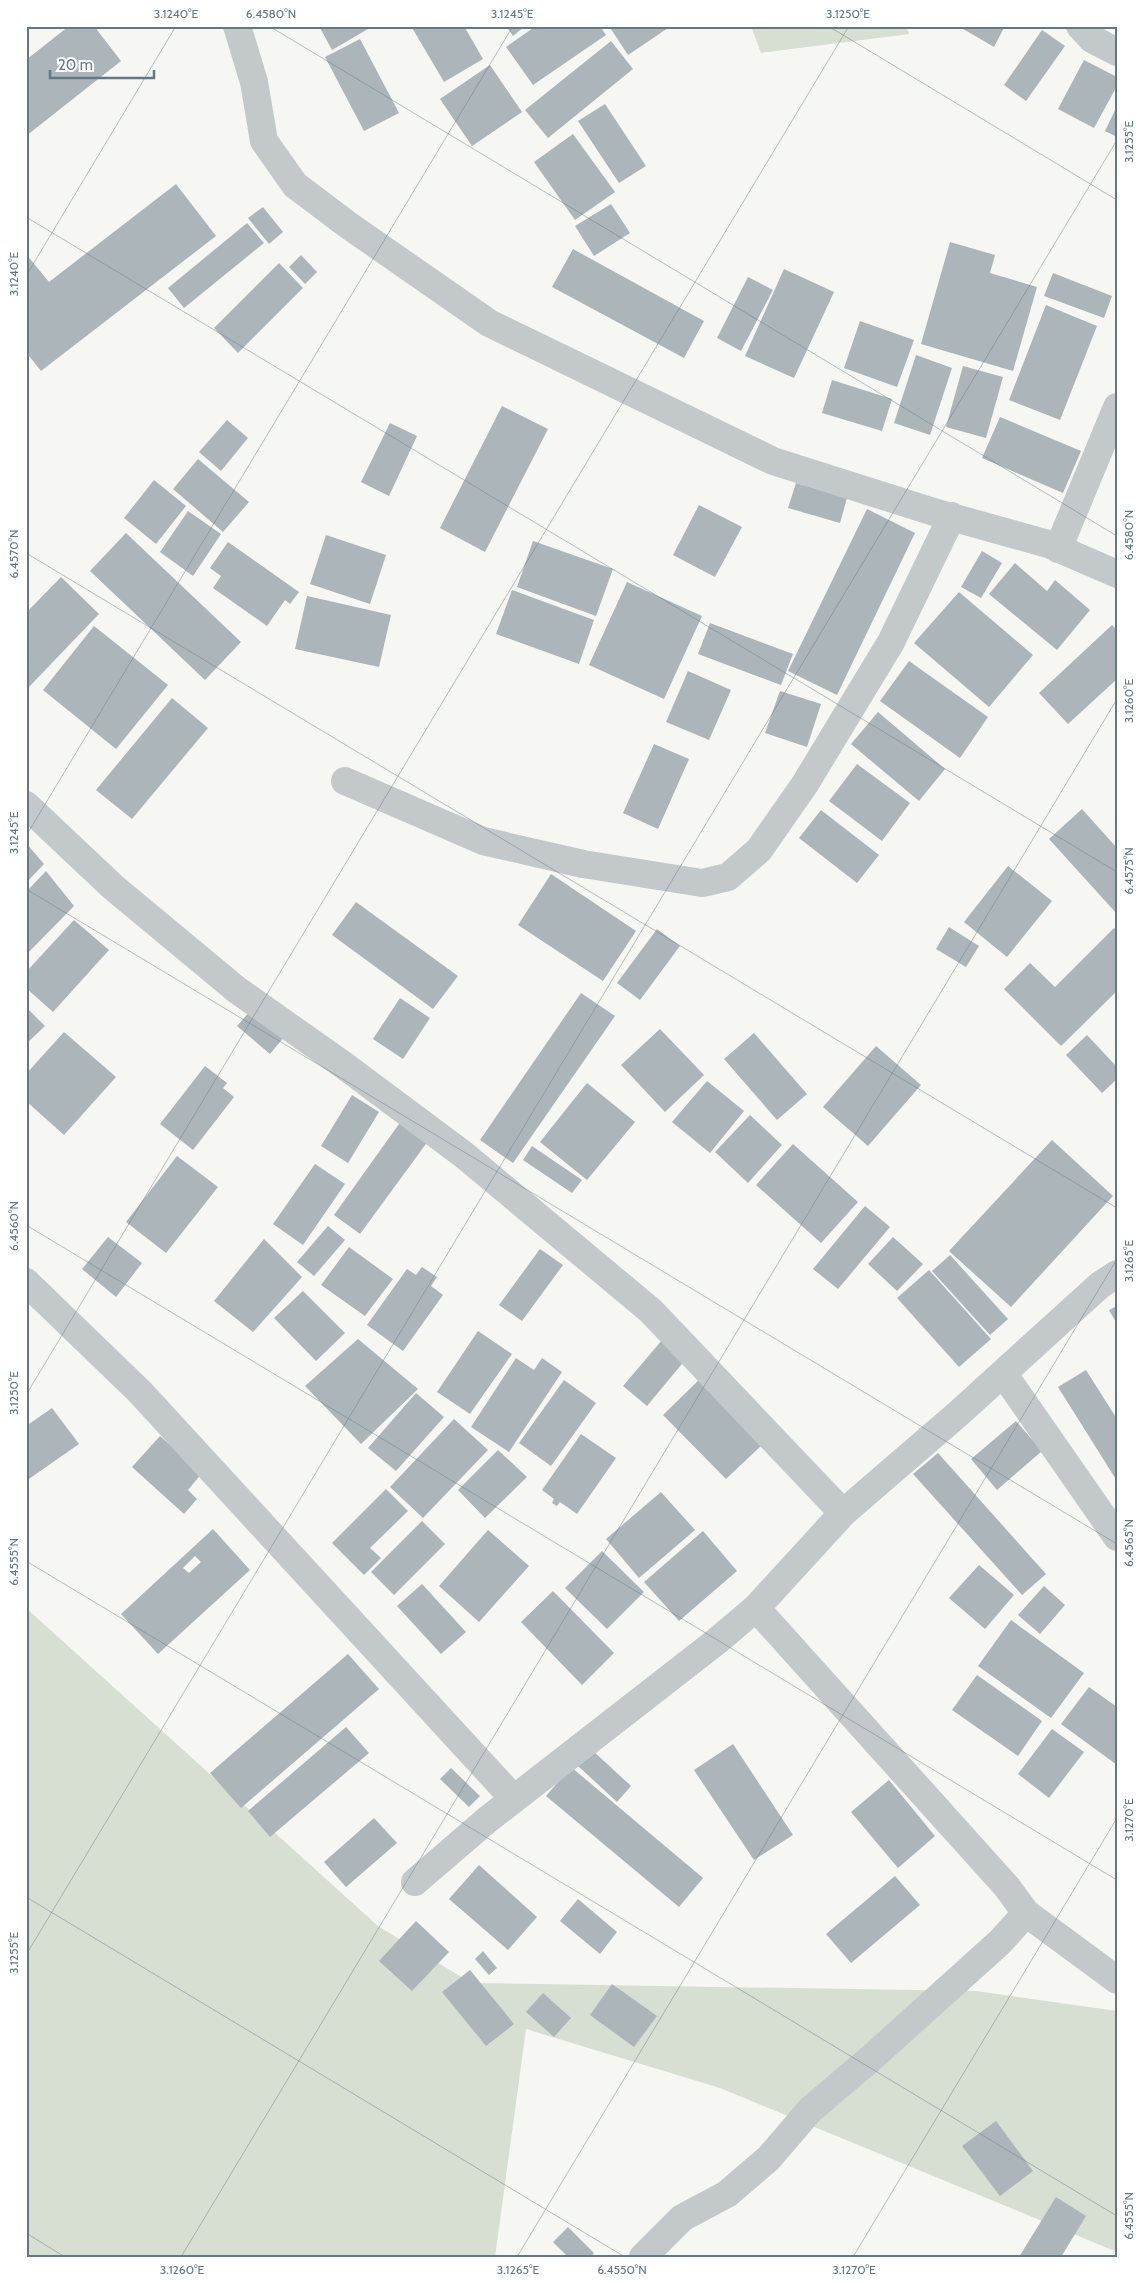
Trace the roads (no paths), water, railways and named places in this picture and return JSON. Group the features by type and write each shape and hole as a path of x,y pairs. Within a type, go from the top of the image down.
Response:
{"street":[{"path":"237,26 254,82 264,141 295,185 348,225 481,318 773,461 1048,544 1117,574"},
{"path":"1080,26 1092,39 1117,52"},
{"path":"1058,549 1117,407"},
{"path":"345,781 483,842 583,864 702,883 728,877 759,850 805,784 891,642 952,516"},
{"path":"26,805 113,888 237,990 342,1064 464,1155 651,1311 843,1512"},
{"path":"415,1882 487,1820 717,1641 756,1608 843,1512 959,1413 1100,1285 1117,1274"},
{"path":"26,1282 140,1392 514,1799"},
{"path":"1003,1373 1117,1537"},
{"path":"756,1608 1007,1887 1026,1913 1117,1980"},
{"path":"643,2257 682,2218 727,2194 769,2158 810,2110 993,1949 1026,1913"}]}
